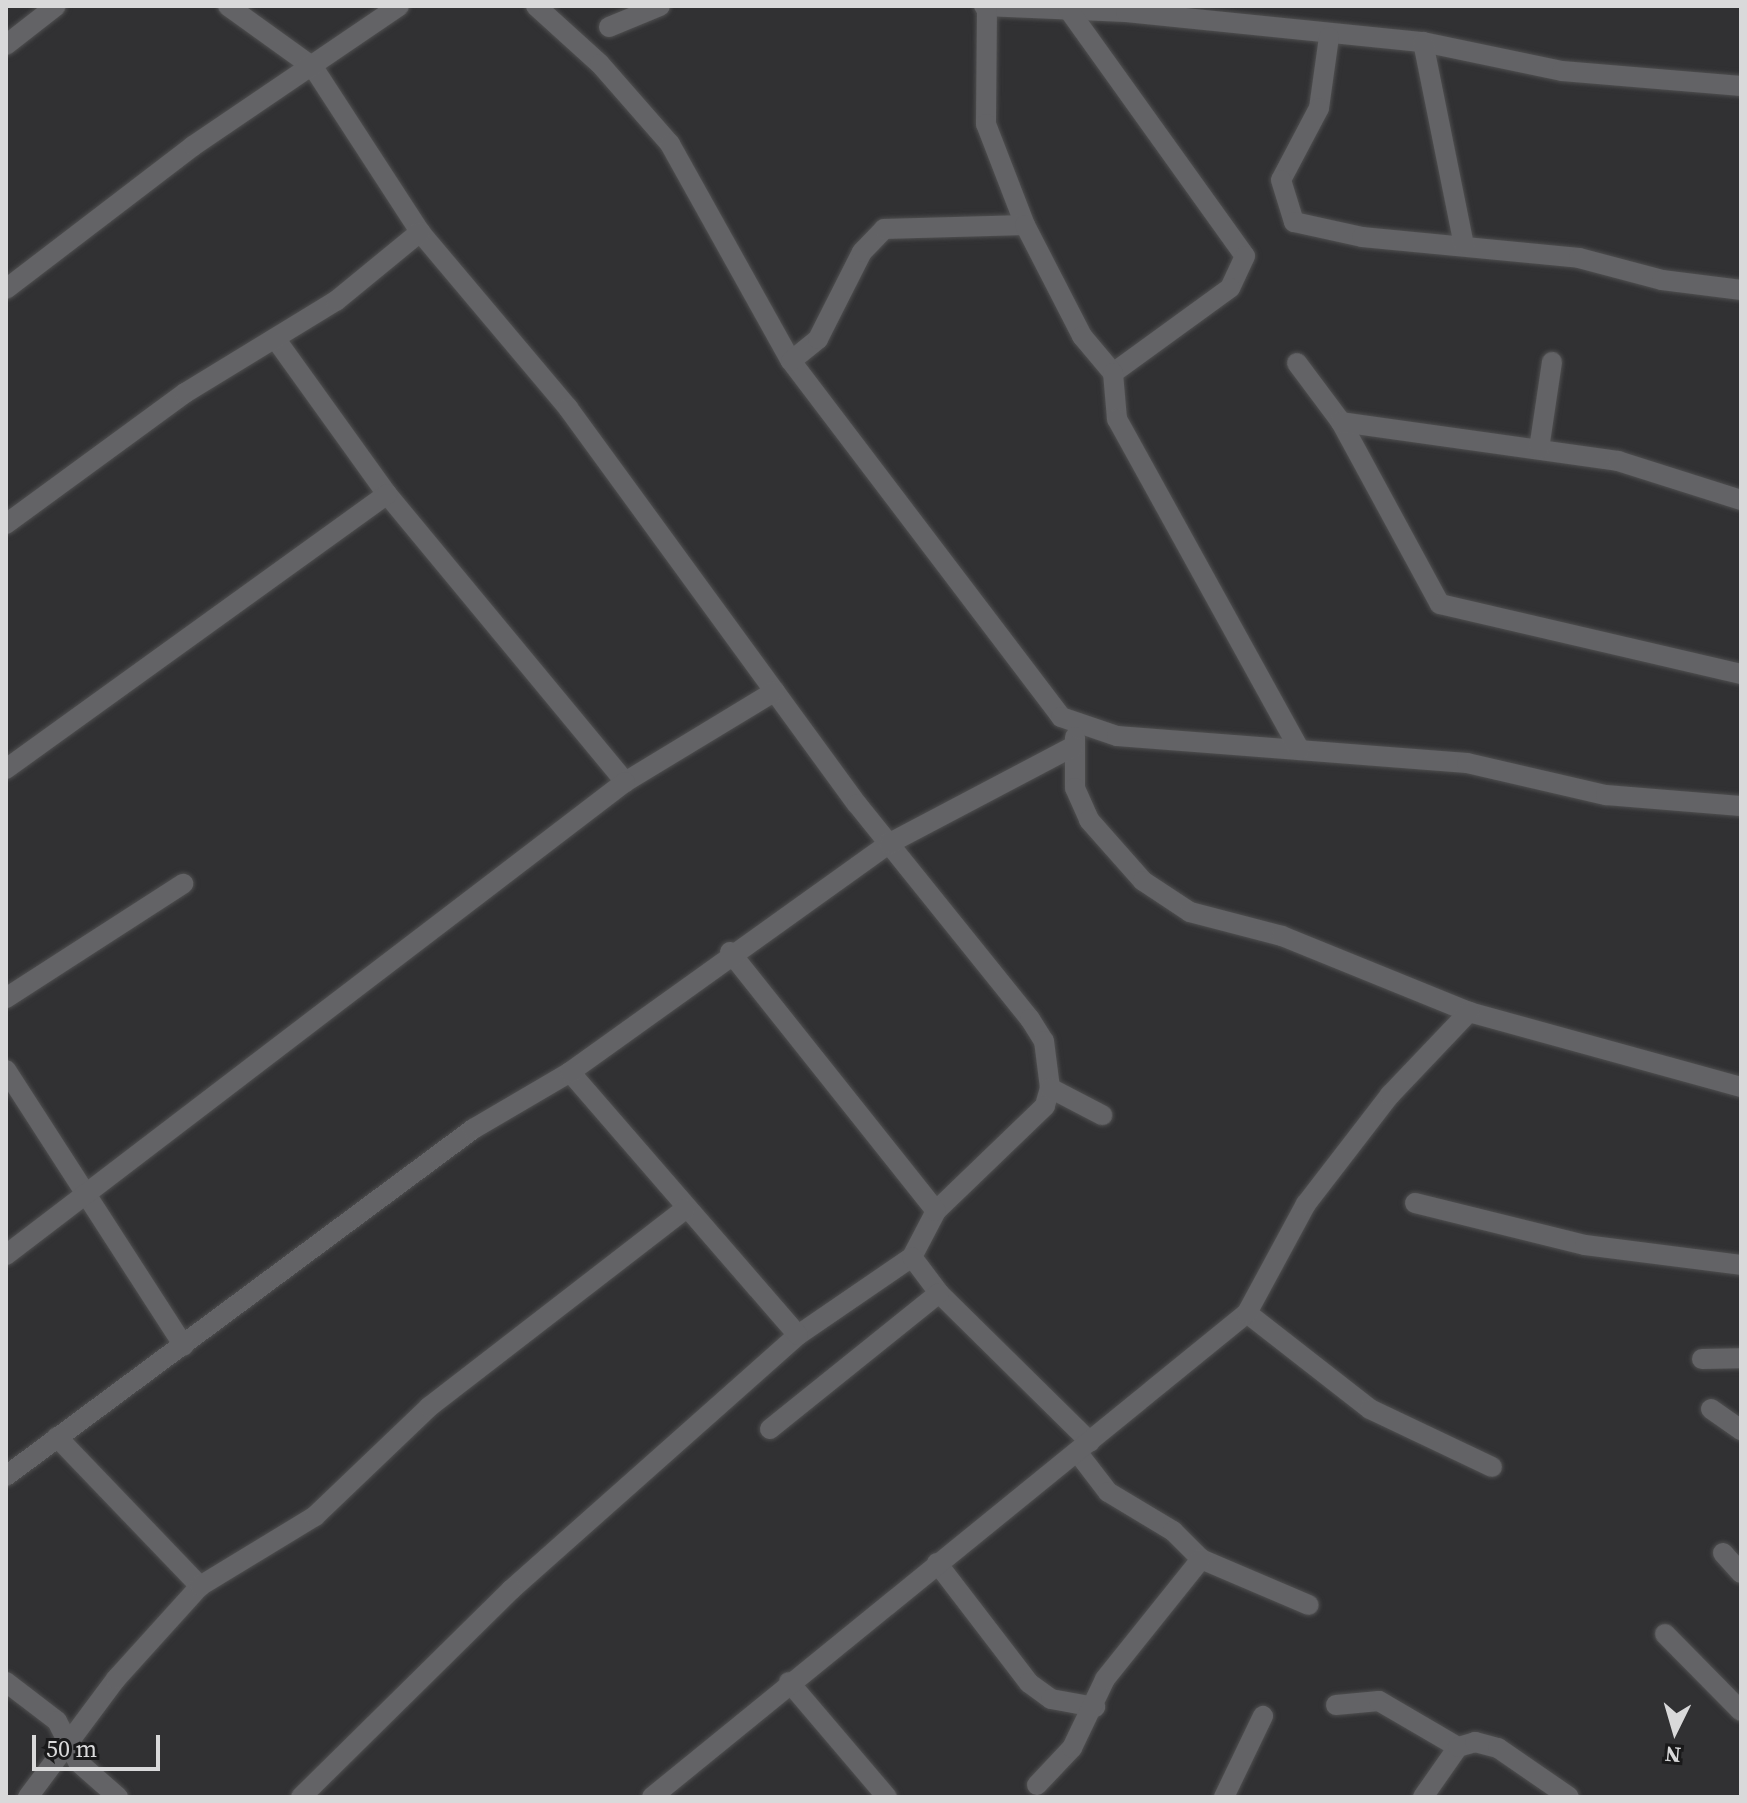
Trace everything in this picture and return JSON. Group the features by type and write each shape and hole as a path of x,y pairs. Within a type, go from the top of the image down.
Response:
{"street":[{"path":"6,45 56,6"},
{"path":"228,6 313,67 420,232 568,408 775,691 890,843 1030,1019 1044,1041 1050,1088 1045,1106 936,1211 912,1257 798,1335 500,1599 301,1797"},
{"path":"6,289 193,146 399,6"},
{"path":"536,6 600,64 670,144 791,361 998,628 1042,698 1075,736 1075,788 1089,820 1164,899 1282,936 1469,1012 1741,1087"},
{"path":"609,27 660,6"},
{"path":"1300,750 1117,419 1113,373 1082,336 1025,225 988,135 985,6 1068,9 1329,37 1423,42 1562,71 1741,86"},
{"path":"1068,9 1245,256 1230,288 1113,373"},
{"path":"1329,37 1319,108 1281,180 1287,215 1319,231 1464,245 1741,290"},
{"path":"1423,42 1464,245"},
{"path":"791,361 818,339 850,287 862,252 884,229 1025,225"},
{"path":"8,517 185,393 277,341 420,232"},
{"path":"277,341 387,494 625,782"},
{"path":"1539,449 1552,362"},
{"path":"1297,363 1341,422 1440,604 1741,674"},
{"path":"1341,422 1539,449 1661,470 1741,500"},
{"path":"6,769 387,494"},
{"path":"6,1255 625,782 775,691"},
{"path":"6,1476 473,1129 570,1072 730,952 890,843 1075,736 1467,763 1606,795 1741,806"},
{"path":"6,998 183,884"},
{"path":"730,952 936,1211"},
{"path":"652,1797 789,1682 1084,1448 1247,1313 1306,1204 1390,1095 1469,1012"},
{"path":"6,1070 184,1346"},
{"path":"570,1072 685,1209 798,1335"},
{"path":"1050,1088 1102,1115"},
{"path":"1415,1203 1585,1245 1741,1265"},
{"path":"28,1797 200,1586 315,1516 429,1407 685,1209"},
{"path":"912,1257 939,1293 1084,1448 1108,1492 1173,1531 1201,1559 1309,1605"},
{"path":"770,1429 939,1293"},
{"path":"1247,1313 1370,1409 1492,1467"},
{"path":"1702,1359 1741,1358"},
{"path":"1711,1409 1741,1430"},
{"path":"57,1437 200,1586"},
{"path":"1723,1553 1741,1573"},
{"path":"1037,1785 1072,1748 1095,1707 1105,1679 1201,1559"},
{"path":"937,1563 1029,1683 1051,1699 1095,1707"},
{"path":"1665,1634 1741,1711"},
{"path":"6,1682 57,1721 71,1743 78,1762 118,1797"},
{"path":"789,1682 887,1797"},
{"path":"1336,1705 1379,1701 1458,1747 1498,1748 1569,1797"},
{"path":"1224,1797 1263,1716"},
{"path":"1423,1797 1458,1747"}]}
